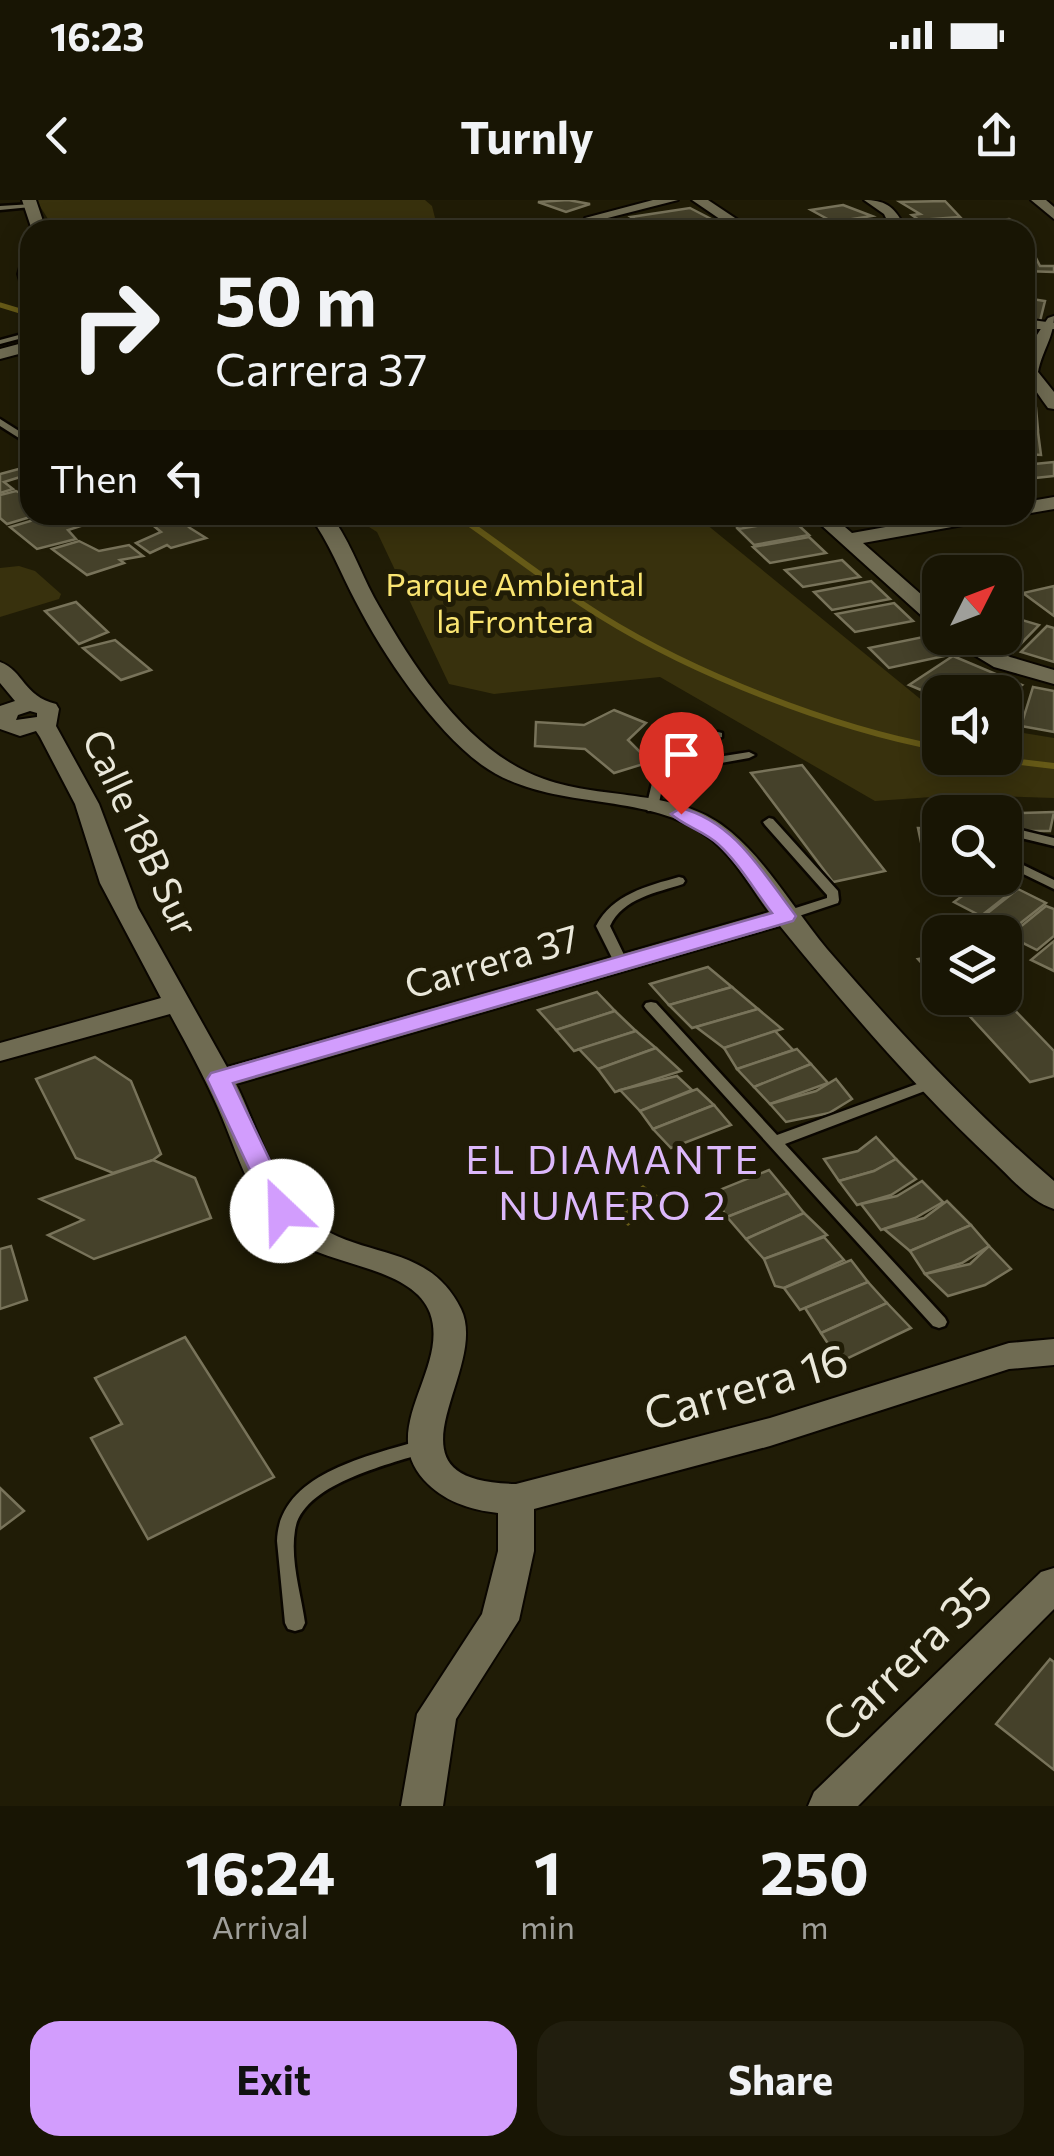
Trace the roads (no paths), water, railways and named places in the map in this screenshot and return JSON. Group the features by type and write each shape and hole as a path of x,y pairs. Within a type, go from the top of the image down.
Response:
{"street":[{"path":"592,218 670,200"},
{"path":"698,200 730,220"},
{"path":"871,200 890,212 894,220"},
{"path":"1038,200 1054,215"},
{"path":"1035,349 1051,324"},
{"path":"1035,379 1054,404"},
{"path":"327,525 339,540 367,605 394,646 485,756 510,774 545,789 681,814 709,826 730,843 785,916 932,1083 1003,1155 1054,1198"},
{"path":"832,525 922,605"},
{"path":"850,539 929,525"},
{"path":"989,655 1054,677"},
{"name":"Calle 18B Sur","path":"0,668 72,769 111,878 219,1079 282,1211 306,1234 331,1248 403,1269 430,1290 447,1314 448,1342 425,1445"},
{"path":"1,719 7,726 20,730 36,714"},
{"name":"Carrera 37","path":"219,1079 785,916"},
{"path":"0,1052 179,1002"},
{"name":"Carrera 16","path":"425,1445 438,1474 462,1492 490,1499 516,1499 770,1432 1010,1356 1054,1352"},
{"path":"422,1806 437,1714 500,1620 516,1551 516,1499"},
{"name":"Carrera 35","path":"829,1806 1054,1584"}],"lane":[{"path":"0,208 30,202"},
{"path":"652,808 664,752 672,746 718,735"},
{"path":"660,770 749,755"},
{"path":"769,822 833,894 833,900 785,916"},
{"path":"1022,834 1054,842"},
{"path":"1022,869 1054,885"},
{"path":"622,964 603,926 608,913 622,901 679,882"},
{"path":"651,1006 938,1322"},
{"path":"776,1140 932,1083"},
{"path":"295,1623 286,1530 292,1510 304,1493 425,1445"}],"waterway":[{"path":"0,305 20,311"},
{"path":"471,525 582,604 678,658 810,713 922,744"},
{"path":"1022,762 1054,766"}],"district":[{"name":"EL DIAMANTE NUMERO 2","path":"613,1183"}],"park label":[{"name":"Parque Ambiental la Frontera","path":"515,604"}]}
